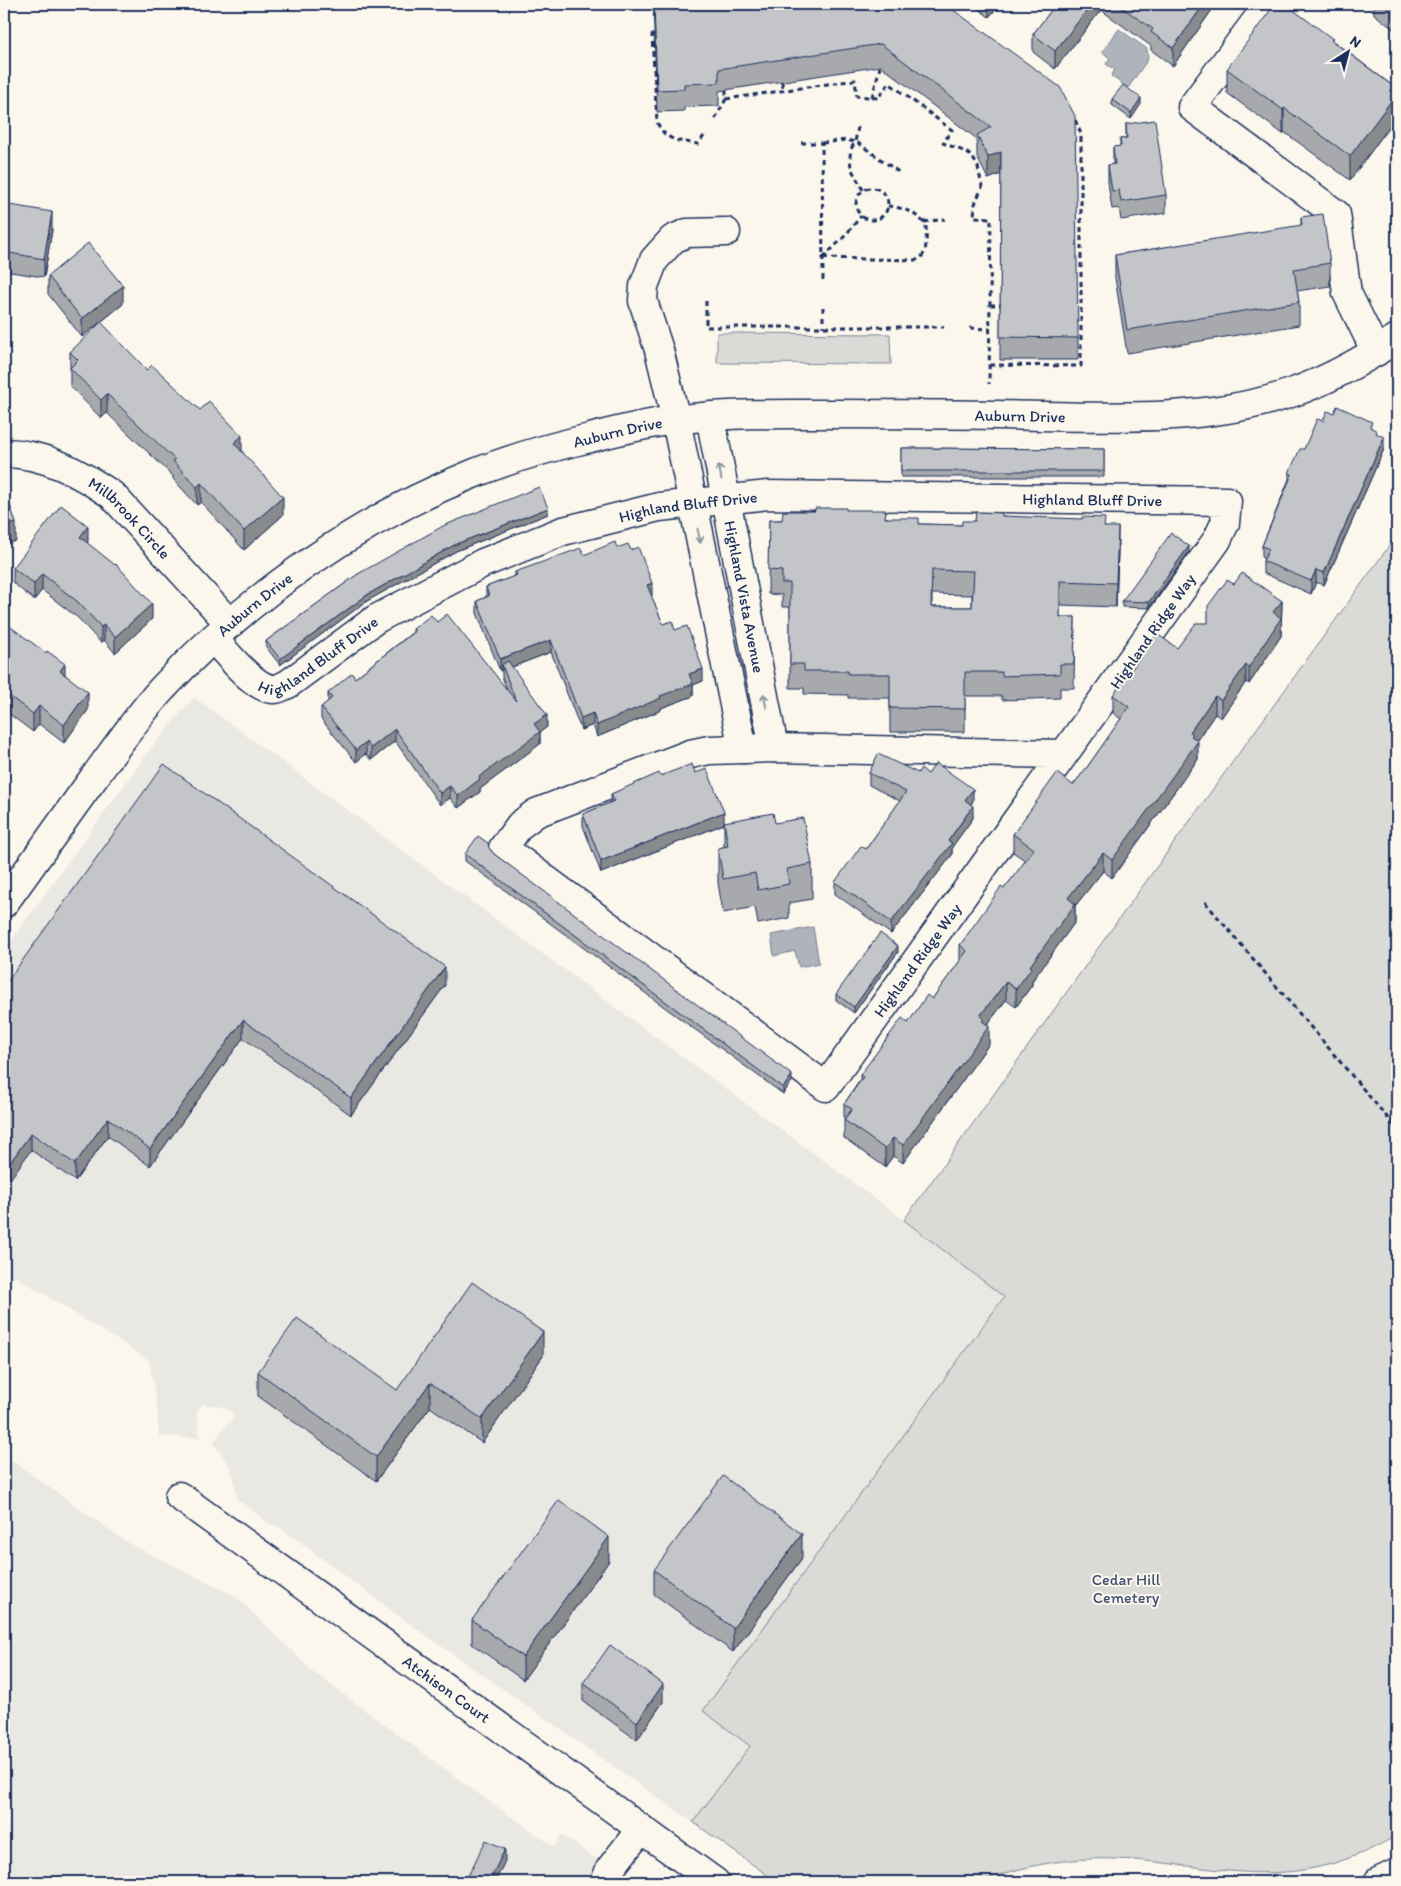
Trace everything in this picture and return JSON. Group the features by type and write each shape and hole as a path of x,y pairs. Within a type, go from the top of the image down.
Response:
{"street":[{"path":"1269,4 1192,107 1336,214 1348,293 1387,345"},
{"name":"Highland Vista Avenue","path":"726,232 687,233 673,240 654,260 644,286 643,301 659,350 676,420 743,749"},
{"name":"Auburn Drive","path":"4,903 132,726 164,687 222,632 277,586 361,528 420,497 476,472 541,450 601,435 676,420 710,416 890,414 1113,416 1210,412 1258,403 1290,394 1348,368 1387,345"},
{"name":"Highland Vista Avenue","path":"710,416 774,748"},
{"name":"Millbrook Circle","path":"4,452 39,458 64,467 92,481 112,495 132,514 222,632"},
{"name":"Highland Bluff Drive","path":"222,632 251,678 264,687 275,690 288,684 376,619 483,563 563,531 659,507 692,502 768,495 1227,501"},
{"name":"Highland Ridge Way","path":"743,749 709,750 690,754 536,813 520,825 503,848 826,1087 1217,540 1225,523 1227,501"},
{"path":"743,749 1064,754"},
{"name":"Atchison Court","path":"179,1496 715,1882"},
{"path":"605,1882 610,1869 641,1829"},
{"path":"1378,1882 1397,1873"}],"path":[{"path":"654,35 652,35 656,112 659,127 678,142 698,144 704,136"},
{"path":"872,97 880,67"},
{"path":"726,99 855,80 858,96 878,98 889,83 952,130 943,143 966,152 980,167 982,186 975,204 974,217 991,218 990,384"},
{"path":"715,119 726,99 725,81"},
{"path":"782,82 784,91"},
{"path":"990,365 1081,366 1081,134 1073,114"},
{"path":"858,127 850,156 851,168 863,190"},
{"path":"802,143 846,140 855,142 900,173"},
{"path":"822,143 823,280"},
{"path":"873,188 882,192 888,206 884,215 868,220 861,216 856,204 859,194 863,190 873,188"},
{"path":"823,258 922,259 925,255 926,225 916,215 906,209 888,206"},
{"path":"823,258 861,216"},
{"path":"924,222 946,219"},
{"path":"706,301 706,327 944,327"},
{"path":"990,305 1005,306"},
{"path":"823,307 824,327"},
{"path":"970,328 990,329"},
{"path":"1205,902 1397,1129"}],"shaded area":[{"path":"1119,29 1147,49 1148,59 1128,88 1111,76 1115,70 1106,64 1110,58 1102,52"},
{"path":"194,697 904,1220 1004,1297 703,1711 750,1746 693,1822 407,1622 300,1542 276,1525 270,1524 237,1499 230,1467 213,1442 235,1415 224,1407 202,1404 197,1412 200,1438 159,1436 157,1408 149,1360 17,1277 13,1278 4,1291 4,950 152,747"},
{"path":"813,927 819,963 799,967 795,951 774,956 771,935"},
{"path":"4,1455 128,1543 237,1597 313,1672 480,1795 555,1847 561,1834 628,1882 4,1882"}],"green space":[{"path":"717,333 890,334 891,364 717,363"},
{"name":"Cedar Hill Cemetery","path":"1397,535 1397,1835 1343,1860 1320,1867 1285,1872 1237,1872 1141,1860 1082,1859 1047,1863 1013,1871 980,1882 777,1882 693,1822 750,1746 703,1711 1004,1297 904,1220"}],"building":[{"path":"654,4 945,4 1060,87 1075,116 1078,338 1000,337 1001,152 988,157 977,135 991,127 881,44 719,69 719,83 684,84 684,89 657,90"},
{"path":"1056,4 1092,4 1055,51 1033,34"},
{"path":"1117,4 1204,4 1173,48 1151,32 1153,29"},
{"path":"1275,4 1285,4 1397,89 1397,93 1350,156 1227,69"},
{"path":"1389,4 1397,4 1397,10"},
{"path":"1123,85 1141,98 1131,113 1112,99"},
{"path":"1155,120 1166,195 1121,202 1119,190 1112,191 1108,165 1115,164 1113,147 1121,146 1120,139 1127,138 1126,124"},
{"path":"4,204 52,212 44,259 4,252"},
{"path":"1323,214 1330,263 1294,269 1299,302 1127,330 1115,255 1302,225 1301,217"},
{"path":"88,243 123,286 82,319 48,276"},
{"path":"101,322 147,370 152,365 200,410 209,401 242,436 234,443 283,497 244,531 201,483 197,487 173,461 175,460 107,394 101,400 70,368 78,360 70,352"},
{"path":"1337,406 1372,422 1370,427 1384,437 1324,573 1316,570 1311,581 1263,561 1269,549 1262,546 1292,474 1289,473 1300,449 1304,449 1317,419 1323,421 1327,411 1334,413"},
{"path":"901,448 1104,449 1104,471 901,471"},
{"path":"4,487 16,523 4,527"},
{"path":"539,487 548,508 456,544 367,595 280,659 266,641 358,574 443,526"},
{"path":"61,505 88,526 80,537 116,564 152,604 115,637 104,625 101,627 78,602 42,574 34,584 13,568"},
{"path":"815,508 886,510 885,518 919,518 919,524 962,525 962,521 975,521 976,512 1002,513 1002,516 1105,518 1104,527 1118,527 1116,583 1060,581 1060,617 1075,617 1074,664 1060,664 1060,674 1002,676 1002,672 965,672 965,709 890,708 890,674 848,674 848,671 804,671 804,664 790,664 790,583 782,583 782,571 768,570 769,520 782,520 783,511 815,511","holes":["932,570 974,571 972,607 931,607"]},
{"path":"1171,533 1189,546 1149,602 1122,601"},
{"path":"615,542 617,548 628,544 631,550 638,547 652,583 647,585 663,624 672,621 675,630 687,626 703,669 689,674 693,684 660,696 661,698 597,725 593,713 581,718 551,640 500,659 477,601 489,596 486,587 517,575 515,572 581,548 584,555"},
{"path":"1242,573 1282,601 1273,612 1281,618 1249,667 1246,665 1221,700 1215,696 1190,732 1193,734 1191,736 1198,741 1112,860 1103,853 1068,898 1075,904 1030,966 1032,967 1016,989 1006,982 980,1016 984,1019 982,1021 989,1026 903,1145 893,1138 885,1149 844,1120 852,1109 844,1104 863,1077 860,1075 902,1018 908,1023 927,995 932,999 967,951 960,945 1001,887 1004,889 1034,849 1013,834 1057,773 1073,785 1088,766 1129,707 1113,695 1157,634 1177,648 1196,623 1208,623 1208,606 1227,580 1234,584"},
{"path":"447,614 516,701 502,665 508,661 547,715 534,724 540,732 479,777 480,779 458,796 450,786 440,793 395,729 371,748 366,742 356,750 321,707 332,698 328,693 352,673 355,678 415,631 413,629 431,615 437,622"},
{"path":"4,622 46,653 47,651 65,664 60,671 88,692 64,725 39,706 33,714 4,692"},
{"path":"878,754 918,773 921,768 928,774 936,763 973,789 965,800 973,806 948,841 952,843 891,922 835,882 861,846 866,849 906,792 869,773"},
{"path":"164,764 445,967 351,1098 243,1020 150,1149 108,1118 75,1164 31,1133 4,1171 4,986"},
{"path":"692,764 695,773 707,769 724,812 601,861 583,814 614,801 611,794 659,773 660,776"},
{"path":"773,813 775,823 803,818 812,864 787,869 789,884 758,890 755,873 723,879 718,848 728,846 724,822"},
{"path":"478,836 488,843 489,848 494,854 792,1075 783,1088 465,854"},
{"path":"880,933 898,946 854,1007 836,994"},
{"path":"472,1282 543,1332 482,1419 430,1383 376,1457 258,1372 297,1318 397,1390"},
{"path":"723,1476 802,1534 733,1628 654,1570"},
{"path":"559,1500 609,1537 523,1657 472,1620"},
{"path":"610,1645 663,1684 637,1722 583,1683"},
{"path":"486,1840 505,1849 489,1882 465,1882"}]}
